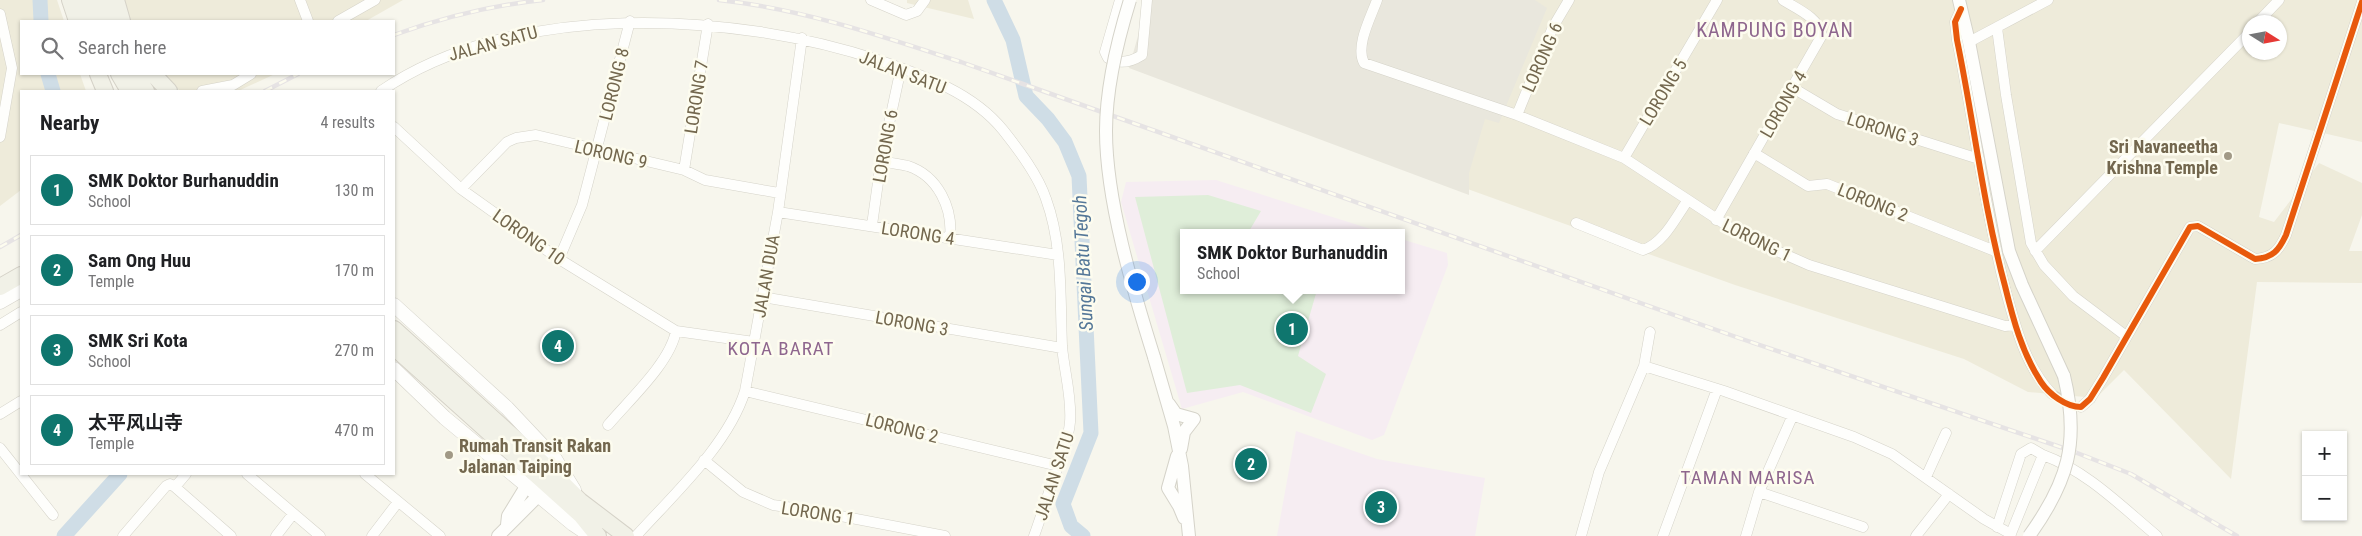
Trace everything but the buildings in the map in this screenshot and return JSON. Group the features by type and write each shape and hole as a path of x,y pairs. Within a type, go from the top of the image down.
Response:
{"main road":[{"path":"70,0 77,20"},
{"path":"85,0 92,20"},
{"path":"100,0 108,20"},
{"path":"116,0 122,20"},
{"path":"98,75 105,90"},
{"path":"109,75 115,90"},
{"path":"120,75 128,90"},
{"path":"136,75 145,90"},
{"path":"154,75 168,90"},
{"path":"0,287 20,276"},
{"path":"0,302 20,291"},
{"path":"395,306 507,408 549,452 580,501"},
{"path":"395,329 542,463 580,501 626,536"},
{"path":"395,347 581,515 598,536"},
{"path":"395,370 445,418 573,524 592,536"}],"street":[{"path":"300,0 308,20"},
{"path":"340,20 374,0"},
{"path":"871,0 906,15 917,11 925,0"},
{"path":"1120,0 1106,52 1108,58 1121,62 1132,62 1142,55 1147,0"},
{"path":"1130,0 1117,44 1109,96 1106,130 1107,160 1120,231 1174,426 1182,466"},
{"name":"LORONG 1","path":"1377,0 1362,44 1360,56 1364,63 1517,115 1624,158 1743,236 1808,265 2005,326 2015,324"},
{"name":"LORONG 6","path":"1517,115 1552,27 1569,0"},
{"name":"LORONG 5","path":"1624,158 1717,0"},
{"name":"LORONG 4","path":"1716,220 1822,35 1820,27 1813,19 1783,0"},
{"path":"1969,42 2048,0"},
{"path":"2265,15 2279,0"},
{"path":"2081,407 2090,399 2190,227 2198,226 2254,259 2274,254 2278,250 2286,235 2362,2"},
{"path":"1960,4 1969,42 2008,251 2064,376 2072,419 2070,452 2063,477 2055,496 2029,536"},
{"path":"1960,4 1955,22 1957,40 1995,251 2015,324 2035,372 2042,384 2052,394"},
{"path":"0,14 10,52 12,68 0,137"},
{"name":"JALAN SATU","path":"382,90 396,80 434,59 501,38 581,22 672,20 753,28 802,38 901,68 964,97 987,114 1003,130 1036,179 1046,200 1058,255 1062,348 1070,421 1066,444 1034,536"},
{"name":"LORONG 8","path":"559,259 582,205 630,21"},
{"name":"LORONG 7","path":"684,170 708,24"},
{"path":"1997,28 2031,243 2044,266 2073,296 2126,336"},
{"name":"JALAN DUA","path":"636,536 704,460 739,412 745,391 778,212 779,193 802,38"},
{"path":"2035,251 2242,40"},
{"name":"LORONG 6","path":"872,226 881,161 901,68"},
{"path":"207,90 233,85 249,75"},
{"name":"LORONG 3","path":"1793,88 1837,114 1979,160"},
{"name":"LORONG 10","path":"395,128 461,189 559,259 676,331 754,342"},
{"name":"LORONG 9","path":"461,189 507,142 516,138 536,135 597,151 684,170 705,180 779,193"},
{"name":"LORONG 2","path":"1754,153 1808,186 1827,184 1995,251"},
{"path":"881,161 908,166 920,172 934,184 949,207 952,223 950,238"},
{"path":"1576,223 1643,250 1654,246 1661,239 1688,200"},
{"name":"LORONG 4","path":"778,212 1058,255"},
{"name":"LORONG 3","path":"762,298 1062,348"},
{"path":"0,325 20,313"},
{"path":"608,425 664,358 674,342 676,331"},
{"path":"1581,536 1599,472 1644,366 1650,332"},
{"path":"1644,366 1717,389 1792,417 1854,437 1892,454 2011,535 2044,455"},
{"path":"1663,536 1717,389"},
{"name":"LORONG 2","path":"745,391 1058,466"},
{"path":"1166,400 1176,414 1194,419 1184,432 1181,445 1189,534"},
{"path":"0,414 20,401"},
{"path":"1746,536 1759,492 1792,417"},
{"path":"1926,477 1946,433"},
{"path":"1997,527 2021,454 2031,448 2058,460 2086,478 2157,536"},
{"path":"1178,452 1168,488 1179,506 1189,534"},
{"path":"2,454 53,516"},
{"name":"LORONG 1","path":"704,460 743,492 773,505 945,536"},
{"path":"175,487 185,475"},
{"path":"248,475 320,536"},
{"path":"366,475 440,536"},
{"path":"123,536 166,486 170,484 232,536"},
{"path":"507,525 508,516 526,485"},
{"path":"1759,492 1863,527"},
{"path":"1916,536 1949,494"},
{"path":"498,536 539,495"},
{"path":"372,536 398,502"},
{"path":"276,536 293,514"}],"shaded area":[{"path":"0,0 57,0 64,20 20,20 20,75 80,75 86,90 20,90 20,191 0,206"},
{"path":"122,0 403,0 368,20 131,20"},
{"path":"907,0 968,0 974,19 907,3"},
{"path":"1148,0 1535,0 1547,8 1499,123 1485,119 1469,173 1469,195 1129,68"},
{"path":"1158,0 2362,0 2362,142 2279,123 2259,217 2274,222 2319,163 2362,183 2362,215 2349,251 2362,251 2362,283 2257,282 2231,479 2124,370 2096,398 2028,392 1964,359 1735,285 1139,71"},
{"path":"164,75 273,75 240,90 179,90"},
{"path":"1216,180 1370,229 1180,229 1180,294 1405,294 1405,240 1447,253 1448,265 1384,435 1372,440 1243,392 1182,409 1121,202 1126,182"},
{"path":"1296,431 1377,459 1485,478 1475,536 1277,536"}],"green space":[{"path":"1208,195 1261,211 1250,229 1180,229 1180,294 1316,294 1298,356 1326,374 1311,413 1240,385 1187,393 1135,197"}],"waterway":[{"path":"40,0 41,20"},
{"name":"Sungai Batu Tegoh","path":"994,0 1013,40 1026,96 1048,119 1065,142 1079,176 1091,433 1063,504 1071,526 1083,536"},
{"path":"48,75 53,90"},
{"path":"64,536 119,475"}],"tunnel":[{"path":"2052,394 2073,406"}],"railway":[{"path":"395,35 467,13 543,0"},
{"path":"719,0 750,4 811,17 871,33 961,62 1739,338 2072,451 2131,474 2237,536"},
{"path":"267,90 296,75"},
{"path":"0,247 20,236"}],"cycle path":[{"path":"1961,9 1955,22 1957,40 1997,256 2015,323 2023,348 2044,387 2064,402 2081,407 2090,399 2103,378 2190,227 2198,226 2255,259 2271,255 2281,245 2286,235 2362,2"}],"place":[{"name":"Sri Navaneetha Krishna Temple","path":"2228,156"},
{"name":"SMK Doktor Burhanuddin","path":"1292,329"},
{"name":"太平风山寺","path":"558,346"},
{"name":"Rumah Transit Rakan Jalanan Taiping","path":"449,455"},
{"name":"Sam Ong Huu","path":"1251,464"},
{"name":"SMK Sri Kota","path":"1381,507"}],"district":[{"name":"KAMPUNG BOYAN","path":"1775,30"},
{"name":"KOTA BARAT","path":"781,348"},
{"name":"TAMAN MARISA","path":"1748,477"}]}
